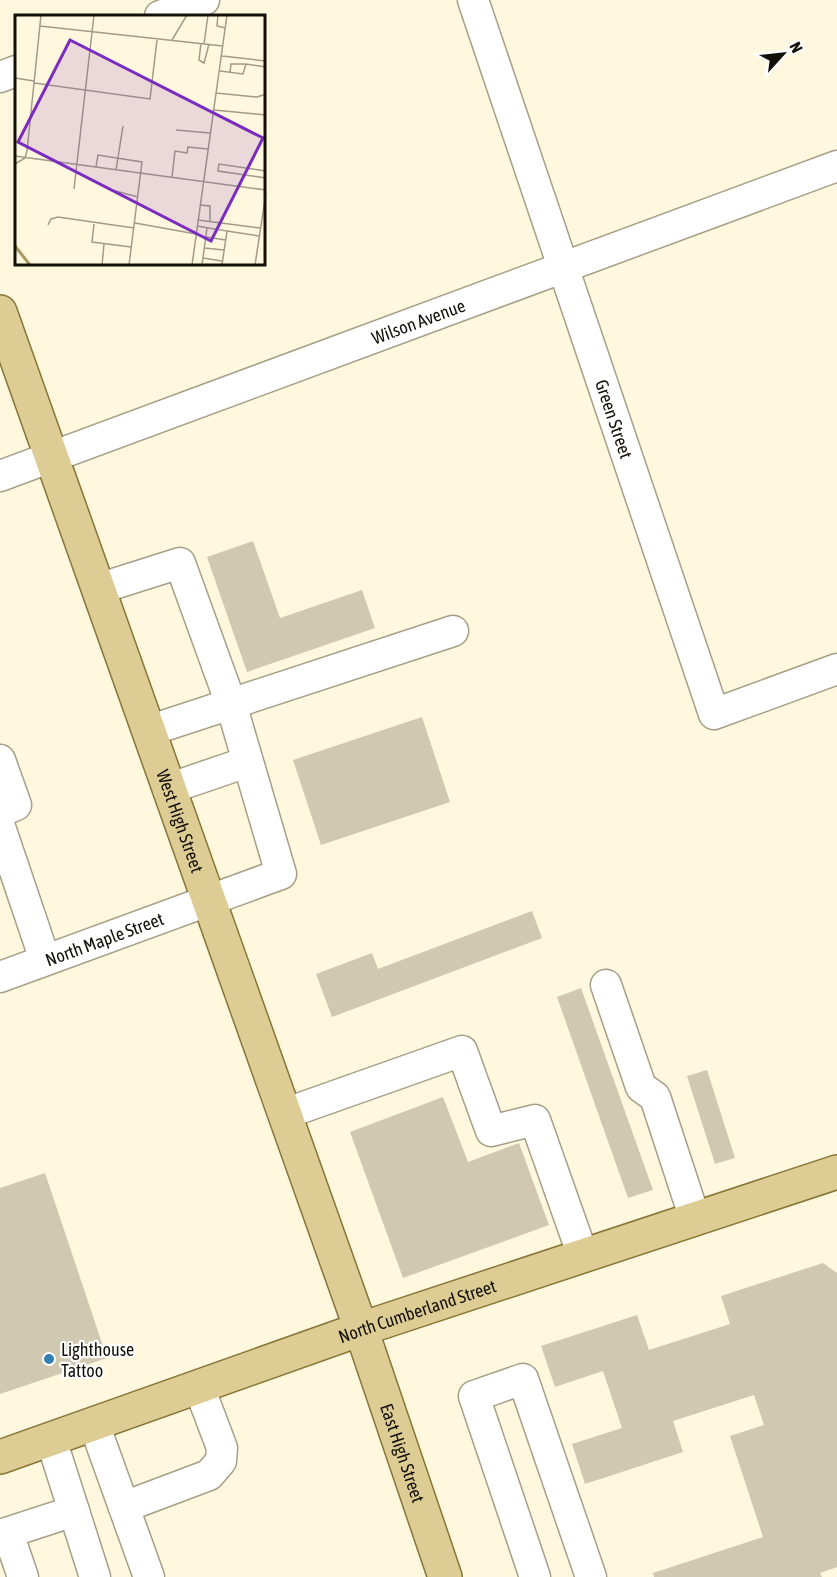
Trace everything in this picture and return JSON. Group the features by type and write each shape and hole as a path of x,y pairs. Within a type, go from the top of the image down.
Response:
{"main road":[{"name":"West High Street","path":"0,312 361,1329"},
{"name":"North Cumberland Street","path":"0,1457 361,1329 837,1172"},
{"name":"East High Street","path":"361,1329 445,1577"}],"street":[{"path":"163,15 204,0"},
{"name":"Green Street","path":"473,0 714,714 837,669"},
{"path":"0,77 15,71"},
{"name":"Wilson Avenue","path":"0,476 837,166"},
{"path":"98,590 180,563 231,704 247,762 168,789"},
{"path":"148,731 453,631"},
{"path":"0,760 16,805 0,812"},
{"name":"North Maple Street","path":"0,976 281,874 247,762"},
{"path":"0,827 45,960"},
{"path":"606,985 641,1087 655,1097 695,1219"},
{"path":"284,1114 462,1051 491,1131 535,1120 583,1256"},
{"path":"535,1577 474,1396 523,1379 591,1577"},
{"path":"124,1507 209,1475 221,1461 222,1448 199,1387"},
{"path":"94,1424 149,1577"},
{"path":"51,1439 95,1577"},
{"path":"23,1577 4,1534 74,1511"}],"building":[{"path":"253,541 280,618 362,590 375,628 247,672 207,557"},
{"path":"422,717 450,802 321,845 293,760"},
{"path":"532,911 542,938 332,1017 316,974 372,953 378,969"},
{"path":"581,988 653,1190 628,1198 557,997"},
{"path":"707,1070 735,1158 715,1164 687,1076"},
{"path":"443,1097 468,1162 519,1143 549,1225 403,1278 350,1132"},
{"path":"45,1173 107,1358 0,1394 0,1188"},
{"path":"823,1263 837,1273 837,1567 820,1573 822,1577 654,1577 653,1573 763,1537 730,1436 764,1425 754,1395 673,1421 683,1452 585,1484 572,1444 622,1428 603,1371 555,1387 541,1346 637,1315 649,1350 730,1324 721,1296"}],"place":[{"name":"Lighthouse Tattoo","path":"49,1359"}]}
